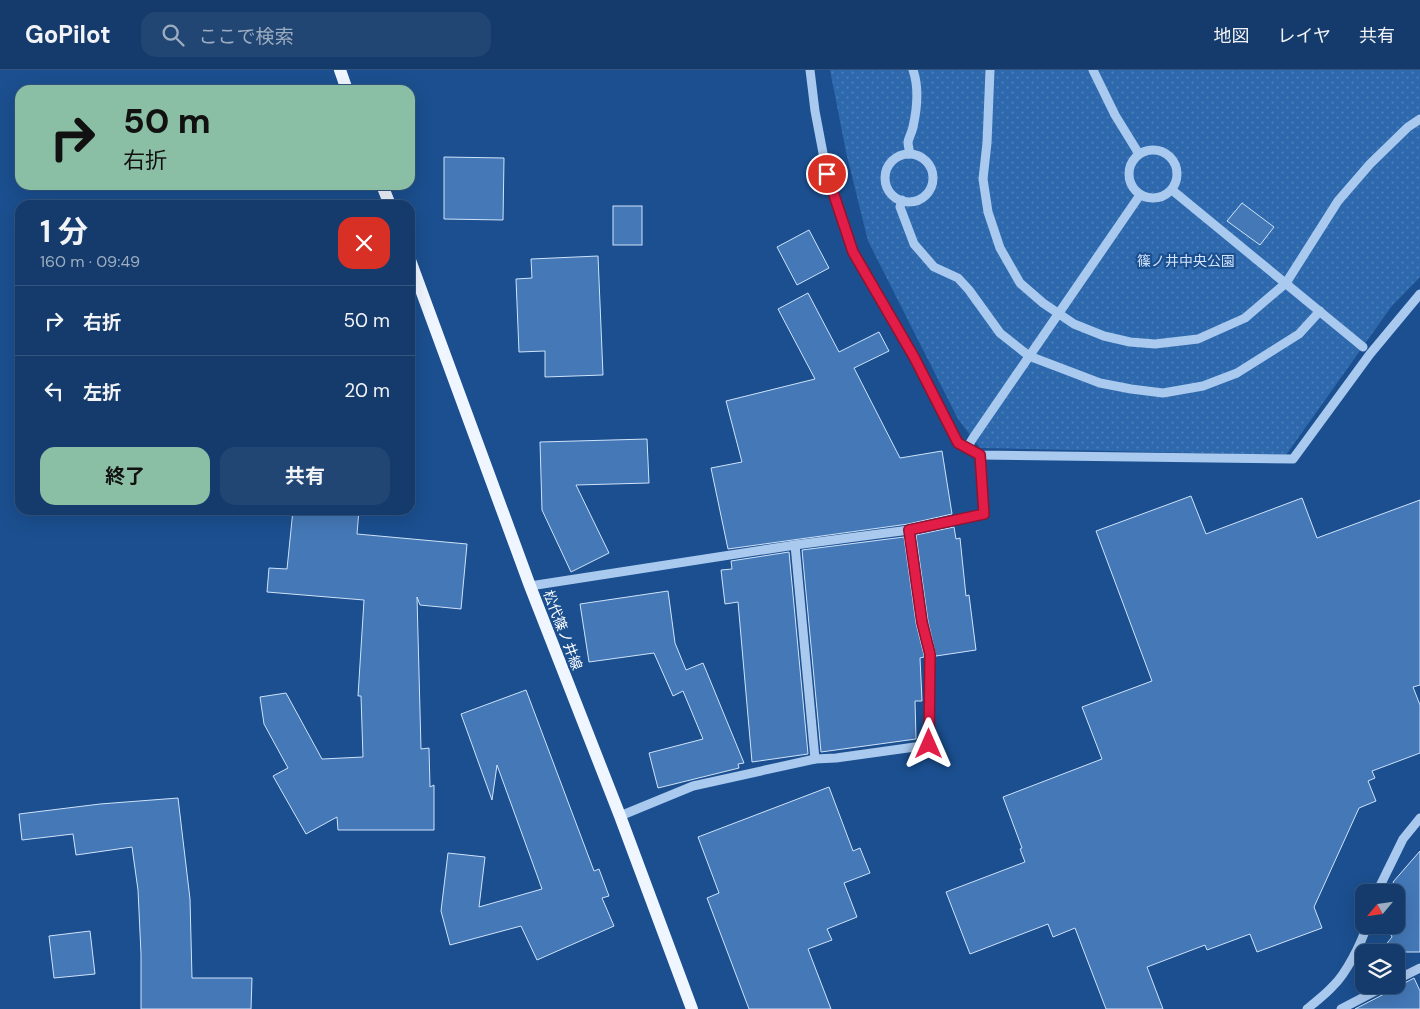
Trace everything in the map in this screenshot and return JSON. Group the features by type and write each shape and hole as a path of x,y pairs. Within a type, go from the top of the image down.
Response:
{"main road":[{"path":"340,70 345,85"},
{"name":"松代篠ノ井線","path":"415,274 530,586 620,816 692,1009"}],"street":[{"path":"810,70 815,111 827,174 853,252 914,357 958,443 980,455 1293,459 1370,354 1420,294"},
{"path":"908,154 910,150 908,143 913,125 916,97 916,80 913,70"},
{"path":"990,70 987,143 983,178 988,212 1000,248 1020,283 1058,314 1074,324 1104,336 1130,342 1155,344 1198,339 1245,318 1286,283 1338,201 1370,164 1408,127 1420,120"},
{"path":"1093,70 1114,115 1139,154"},
{"path":"1152,150 1165,154 1175,164 1178,177 1172,190 1157,198 1140,195 1132,186 1129,175 1132,163 1139,154 1152,150"},
{"path":"908,154 922,158 931,168 934,181 928,194 913,203 902,200 896,199 888,190 885,179 888,168 896,159 908,154"},
{"path":"1172,190 1363,347"},
{"path":"968,448 972,438 1140,195"},
{"path":"902,200 900,207 914,244 934,267 958,278 1000,333 1029,356 1100,383 1162,393 1202,386 1237,373 1299,334 1320,311"},
{"path":"530,586 795,545 909,530 984,514 980,455"},
{"path":"620,816 693,786 815,760 929,744 930,654 922,622 909,530"},
{"path":"795,545 815,760"},
{"path":"1381,884 1403,839 1420,818"},
{"path":"1306,1009 1334,986 1351,960 1364,934"},
{"path":"1405,976 1420,968"},
{"path":"1342,1009 1370,994"}],"green space":[{"name":"篠ノ井中央公園","path":"830,70 1420,70 1420,277 1391,307 1286,455 980,448 958,419 868,241 846,152"}],"building":[{"path":"444,157 504,158 503,220 444,219"},
{"path":"1242,203 1274,227 1260,245 1227,221"},
{"path":"613,206 642,206 642,245 613,245"},
{"path":"809,230 829,268 797,285 777,247"},
{"path":"598,256 603,375 545,377 545,351 519,352 516,279 532,278 531,259"},
{"path":"808,293 839,352 879,332 889,351 854,368 900,458 942,451 952,514 908,524 728,549 711,468 742,462 726,401 815,379 778,309"},
{"path":"647,439 649,483 576,485 609,553 571,572 542,510 540,442"},
{"path":"1191,496 1206,534 1302,498 1317,538 1420,500 1420,685 1413,687 1420,705 1420,753 1372,771 1375,778 1368,781 1376,801 1359,808 1314,907 1322,928 1257,952 1250,934 1207,950 1205,945 1147,967 1163,1009 1106,1009 1075,928 1053,937 1048,924 970,954 946,892 1025,862 1020,849 1022,848 1003,797 1102,759 1082,707 1152,681 1096,531"},
{"path":"292,515 359,515 357,534 467,544 461,609 420,605 417,597 421,749 429,748 430,787 434,785 434,830 338,830 337,817 306,834 273,776 288,768 264,724 260,697 286,693 322,759 363,757 361,696 358,696 364,600 267,592 269,568 287,569"},
{"path":"954,527 956,539 960,538 966,596 969,595 976,650 936,656 928,621 916,535"},
{"path":"904,537 916,623 924,655 924,657 920,658 922,701 915,701 916,739 821,752 802,550"},
{"path":"789,552 808,754 752,762 738,602 725,604 721,570 732,569 731,561"},
{"path":"668,591 675,643 686,670 703,663 744,763 738,764 739,768 658,788 649,753 703,739 683,691 673,696 654,653 589,662 580,604"},
{"path":"526,690 594,871 599,869 609,896 602,898 614,926 537,960 521,926 450,945 441,911 448,853 485,857 479,907 542,889 497,765 492,800 461,714"},
{"path":"829,787 853,851 860,848 870,873 844,883 857,917 827,929 832,940 808,949 831,1009 749,1009 707,898 719,893 698,837"},
{"path":"178,798 190,899 192,978 252,978 251,1009 141,1009 138,890 132,847 76,855 73,834 22,840 19,814 100,804"},
{"path":"1420,851 1420,952 1405,952 1405,944 1386,944 1392,937 1390,934 1405,934 1405,884 1394,884 1393,882"},
{"path":"90,931 95,974 54,978 49,936"},
{"path":"1414,978 1420,991 1420,1009 1355,1009 1384,994 1405,994 1405,983"}],"route":[{"path":"827,174 853,252 914,357 958,443 980,455 984,514 909,530 922,622 930,654 929,744"}]}
